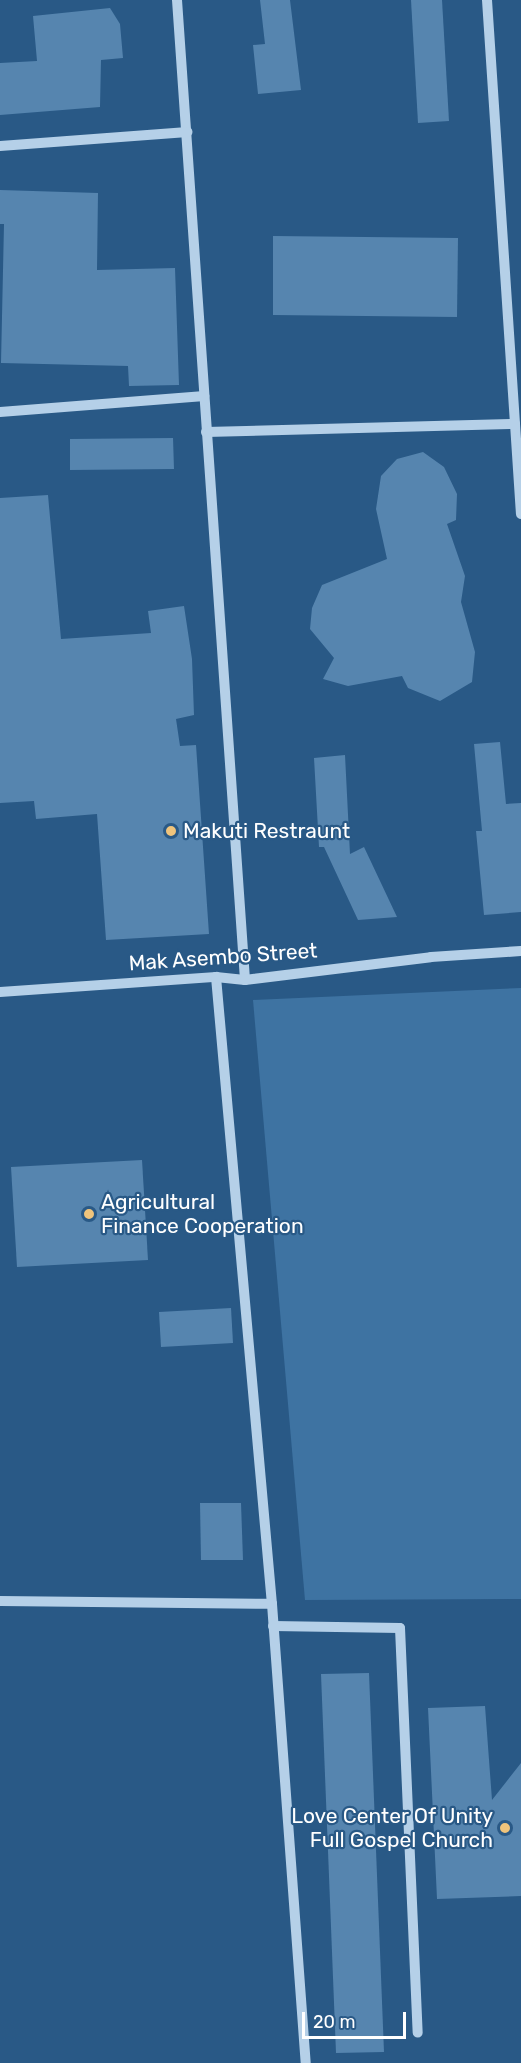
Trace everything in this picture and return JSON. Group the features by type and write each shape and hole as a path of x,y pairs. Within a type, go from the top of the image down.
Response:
{"street":[{"path":"177,0 244,980"},
{"path":"487,0 521,514"},
{"path":"0,146 187,132"},
{"path":"0,412 204,396"},
{"path":"206,432 515,424"},
{"name":"Mak Asembo Street","path":"0,992 216,977 244,980 431,957 521,951"},
{"path":"216,977 272,1604 306,2063"},
{"path":"0,1601 272,1604"},
{"path":"273,1626 400,1628 418,2033"}],"shaded area":[{"path":"521,988 521,1599 305,1600 253,1000"}],"building":[{"path":"260,0 290,0 301,90 258,94 253,45 265,44"},
{"path":"411,0 442,0 449,121 418,123"},
{"path":"110,8 120,24 123,58 101,60 100,107 0,115 0,63 37,61 33,16"},
{"path":"0,190 98,193 97,270 175,268 179,385 129,386 128,366 1,363 4,224 0,224"},
{"path":"273,236 458,238 457,317 273,315"},
{"path":"173,438 174,469 70,470 70,439"},
{"path":"423,452 444,467 457,494 456,520 447,524 465,576 461,602 475,652 472,682 440,701 408,688 402,676 348,686 323,679 334,658 310,629 312,608 322,585 387,559 376,509 381,476 397,459"},
{"path":"48,495 61,639 151,633 148,611 184,606 192,659 194,715 176,719 180,746 196,745 209,934 106,940 97,814 36,819 34,801 0,803 0,498"},
{"path":"500,742 506,804 521,803 521,912 484,915 476,831 482,831 474,744"},
{"path":"345,755 350,854 364,847 397,917 358,920 324,847 319,847 314,758"},
{"path":"142,1160 148,1260 17,1267 11,1167"},
{"path":"231,1308 233,1343 161,1347 159,1312"},
{"path":"200,1503 241,1503 243,1560 201,1560"},
{"path":"369,1673 384,2052 336,2053 321,1674"},
{"path":"485,1706 492,1800 521,1763 521,1896 437,1899 428,1708"}],"place":[{"name":"Makuti Restraunt","path":"171,831"},
{"name":"Agricultural Finance Cooperation","path":"89,1214"},
{"name":"Love Center Of Unity Full Gospel Church","path":"505,1828"}]}
